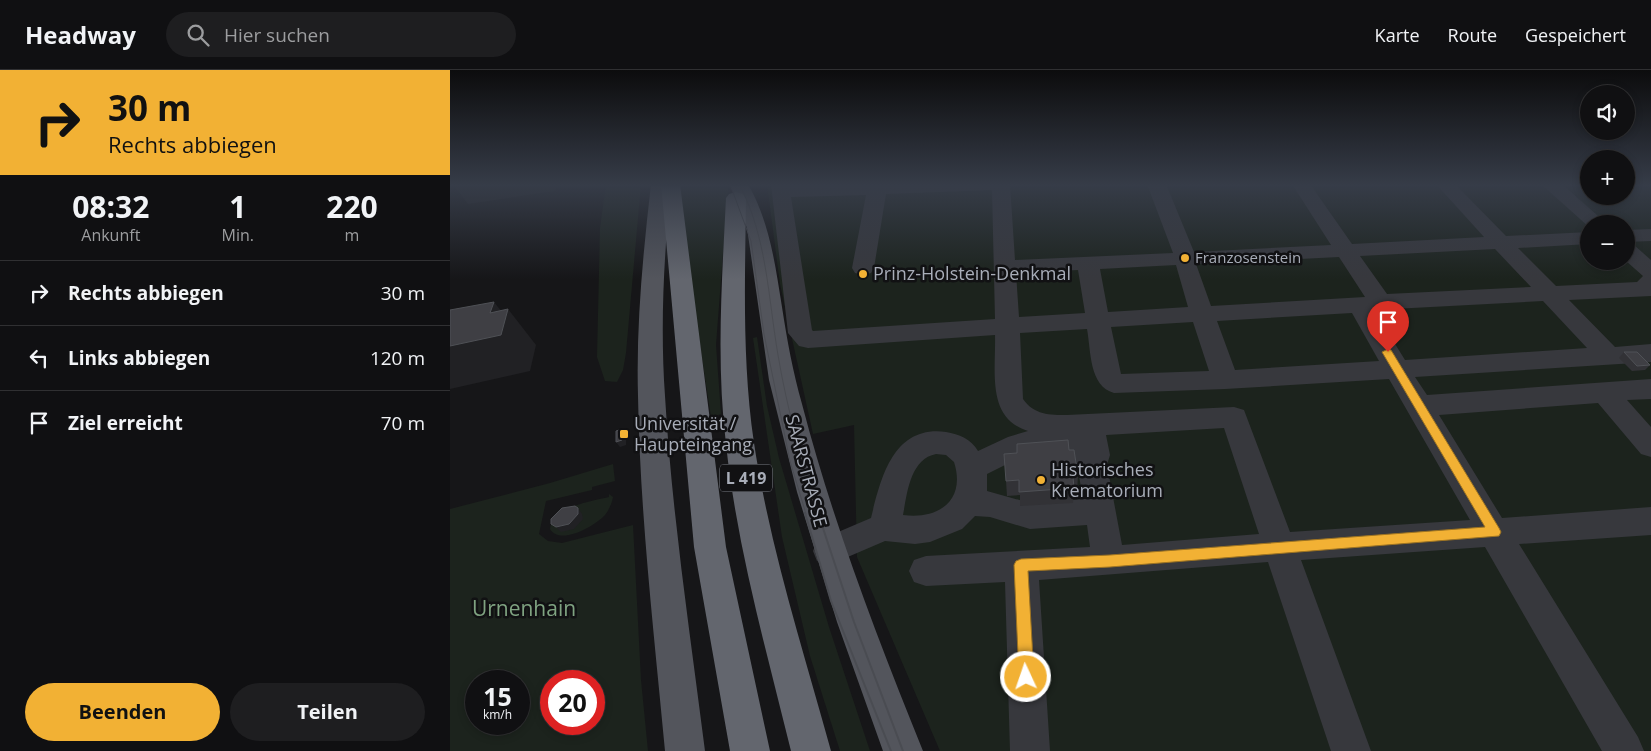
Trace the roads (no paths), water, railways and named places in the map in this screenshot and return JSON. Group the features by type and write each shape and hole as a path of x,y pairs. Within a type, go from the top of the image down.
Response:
{"highway":[{"name":"L 419","path":"674,216 710,547 750,751"},
{"name":"SAARSTRASSE","path":"736,216 733,361 740,444 753,518 771,597 811,751"}],"main road":[{"path":"658,216 653,260 651,395 661,539 684,751"},
{"name":"SAARSTRASSE","path":"754,216 757,223 775,342 812,497 874,679 903,751"}],"lane":[{"path":"784,216 800,333 808,340 1098,320 1550,294 1651,283"},
{"path":"863,268 873,216"},
{"path":"1002,216 1006,267 1010,401 1020,416 1038,424 1090,425 1234,417 1351,751"},
{"path":"1168,216 1185,259 1225,380"},
{"path":"1323,216 1346,251 1397,368 1624,751"},
{"path":"1476,216 1608,355"},
{"path":"1635,236 1651,235"},
{"path":"1006,267 1580,238"},
{"path":"1635,262 1651,283"},
{"path":"1088,263 1108,377 1114,384 1225,380 1651,352"},
{"path":"1419,406 1651,389"},
{"path":"1604,392 1651,446"},
{"path":"1090,425 1095,455 1092,465 1110,561"},
{"path":"971,468 1016,445 1040,440 1067,444 1092,465"},
{"path":"829,551 885,527 902,530 932,528 956,516 969,502 972,488 971,468 968,458 961,450 954,445 934,442 918,448 907,458 899,471 885,527"},
{"path":"969,502 990,504 1030,516 1100,511"},
{"path":"926,571 1110,561 1651,521"},
{"path":"1021,565 1030,751"}],"tram line":[{"path":"742,216 751,241 764,334 790,461 806,514"},
{"path":"753,216 765,267 778,355 790,415 818,514"},
{"path":"805,513 831,601 891,751"},
{"path":"818,513 854,622 903,751"}],"place":[{"name":"Franzosenstein","path":"1185,258"},
{"name":"Prinz-Holstein-Denkmal","path":"863,274"},
{"name":"Universität / Haupteingang","path":"624,434"},
{"name":"Historisches Krematorium","path":"1041,480"}],"park label":[{"name":"Urnenhain","path":"524,609"}]}
